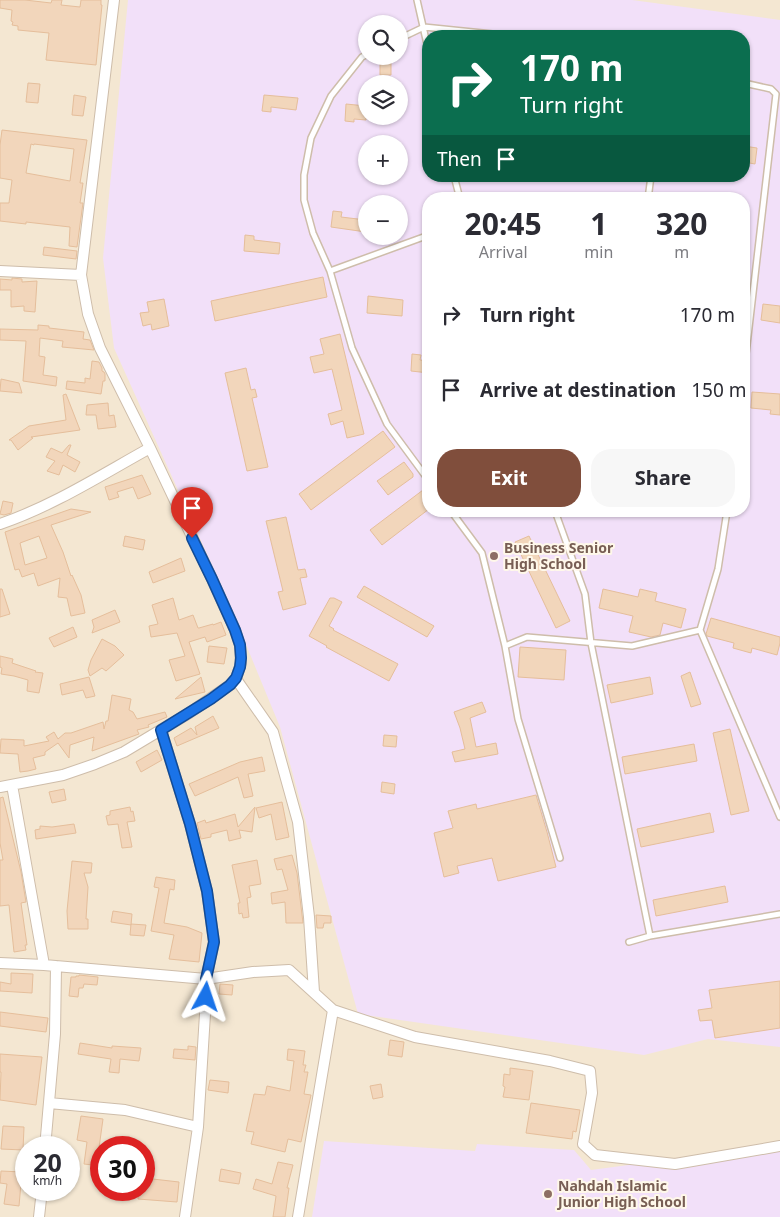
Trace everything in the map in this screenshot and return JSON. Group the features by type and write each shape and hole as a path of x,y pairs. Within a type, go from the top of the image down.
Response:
{"street":[{"path":"0,787 63,775 124,752 211,699 230,685 240,670 240,645 235,630 150,448 100,348 88,314 81,275 114,0"},
{"path":"0,271 81,275"},
{"path":"0,524 47,504 150,448"},
{"path":"236,678 273,732 298,822 309,917 314,992"},
{"path":"161,730 190,824 207,891 214,942 206,979 198,1127 185,1217"},
{"path":"12,785 44,965"},
{"path":"0,964 44,965 206,979 253,972 289,970 333,1010 414,1037 550,1061 590,1071 592,1093 582,1144 595,1156 675,1164 780,1146"},
{"path":"46,1136 55,1034 56,966"},
{"path":"298,1217 333,1010"},
{"path":"49,1103 126,1110 198,1127"},
{"path":"40,1217 41,1201"}],"lane":[{"path":"417,0 424,28"},
{"path":"408,36 424,28 446,30"},
{"path":"358,62 331,96 311,138 304,175 304,200 313,233 330,271 352,348 387,424 422,472"},
{"path":"750,84 771,89 776,94 750,319"},
{"path":"330,271 422,238"},
{"path":"455,517 482,553 505,646 518,720 560,858"},
{"path":"558,517 585,594 591,643 650,936"},
{"path":"726,517 718,569 700,630 780,817"},
{"path":"505,646 527,637 632,646 700,630"},
{"path":"629,942 650,936 780,914"}],"shaded area":[{"path":"0,0 780,0 780,1217 0,1217"},
{"name":"Business Senior High School","path":"128,0 632,0 780,20 780,1047 708,1039 644,1055 358,1014 280,727 228,601 114,348 103,258"},
{"name":"Nahdah Islamic Junior High School","path":"324,1141 475,1151 477,1144 574,1150 591,1170 780,1145 780,1217 312,1217"}],"building":[{"path":"0,0 51,3 52,0 62,0 61,5 80,7 81,0 101,0 96,65 46,60 49,33 18,30 18,26 12,25 12,10 0,8"},
{"path":"380,65 391,65 391,75 380,75"},
{"path":"28,83 40,84 38,103 26,102"},
{"path":"74,95 86,97 83,116 72,115"},
{"path":"264,95 298,98 296,110 271,107 271,112 262,111"},
{"path":"346,104 358,105 358,119 354,119 354,122 345,121"},
{"path":"2,130 87,140 80,183 83,183 80,203 83,203 77,247 69,246 70,227 0,221 0,203 9,203 12,180 0,178","holes":["31,144 74,149 70,181 26,173"]},
{"path":"750,147 757,148 755,164 750,163"},
{"path":"333,211 342,212 341,217 358,219 358,231 331,227"},
{"path":"245,235 254,236 254,240 280,243 279,254 244,251"},
{"path":"44,247 77,251 76,259 43,255"},
{"path":"323,277 327,297 215,321 211,301"},
{"path":"12,278 22,279 22,282 37,281 35,312 24,311 24,306 11,307 11,290 0,290 0,279 12,280"},
{"path":"368,296 403,300 402,316 367,313"},
{"path":"164,299 169,326 152,330 151,324 143,326 140,313 149,312 147,302"},
{"path":"763,304 780,306 780,323 761,320"},
{"path":"38,325 84,332 83,339 90,340 94,350 62,347 63,341 40,338 39,356 45,357 43,375 57,377 56,386 23,381 26,341 0,340 0,329 38,330"},
{"path":"340,334 364,434 347,438 343,421 331,425 328,414 342,410 332,369 314,373 310,357 324,354 320,339"},
{"path":"412,354 421,355 422,372 411,371"},
{"path":"92,361 99,362 105,374 101,394 66,389 67,381 85,383 85,378 90,379"},
{"path":"246,368 251,390 255,389 257,397 252,398 268,467 247,471 225,373"},
{"path":"1,379 19,383 22,393 0,391"},
{"path":"752,392 780,394 780,415 770,414 771,410 751,408"},
{"path":"66,394 80,430 31,437 33,438 18,450 9,440 29,426 66,420 63,395"},
{"path":"108,403 109,416 114,415 116,427 98,429 96,415 86,415 87,405"},
{"path":"383,431 395,447 311,510 299,494"},
{"path":"71,445 67,455 80,462 75,472 63,465 59,475 47,471 55,461 46,457 51,448 62,453"},
{"path":"404,462 413,474 413,477 388,495 377,481"},
{"path":"142,475 151,494 138,499 133,487 117,492 119,497 109,500 105,487"},
{"path":"422,491 422,514 382,545 370,530"},
{"path":"3,501 13,503 11,513 0,514"},
{"path":"71,509 91,512 51,525 71,576 81,595 85,613 71,616 67,598 58,597 60,578 38,586 34,573 22,577 19,569 15,570 5,532","holes":["39,536 47,558 25,565 20,543"]},
{"path":"286,517 298,570 305,569 307,577 300,578 306,604 283,610 278,592 283,591 266,521"},
{"path":"125,536 145,540 143,550 123,546"},
{"path":"529,536 570,621 556,628 515,542"},
{"path":"181,558 185,571 153,583 149,572"},
{"path":"364,586 434,626 427,637 357,597"},
{"path":"0,589 2,589 10,614 0,617"},
{"path":"603,589 638,597 640,589 657,593 655,601 686,609 681,628 663,623 660,635 651,637 629,632 633,616 599,608"},
{"path":"173,598 179,620 193,615 198,628 221,622 226,635 207,642 205,637 189,642 200,674 176,681 169,660 185,656 177,633 151,637 149,626 158,624 152,605"},
{"path":"330,598 342,602 329,626 333,630 398,664 389,681 309,636"},
{"path":"115,610 120,622 92,633 94,627 92,620"},
{"path":"711,618 780,637 777,655 752,648 751,653 733,648 734,643 707,636"},
{"path":"73,627 77,637 54,647 49,638"},
{"path":"102,639 115,646 124,655 106,671 102,668 90,676 88,670 91,660"},
{"path":"209,646 227,648 224,664 207,662"},
{"path":"520,647 566,650 564,680 518,677"},
{"path":"0,656 13,659 12,663 35,672 43,673 39,693 27,691 28,680 1,674"},
{"path":"690,672 701,704 691,707 681,676"},
{"path":"89,677 95,696 86,698 83,690 62,695 60,684"},
{"path":"201,677 205,692 175,699"},
{"path":"650,677 653,694 611,703 607,685"},
{"path":"112,695 131,699 129,710 133,712 137,719 165,712 167,717 148,725 149,727 137,730 139,734 92,751 94,737 70,745 69,758 58,743 45,752 45,755 33,758 36,769 28,771 20,772 18,754 0,753 1,739 24,740 24,746 49,741 46,737 54,732 58,739 65,733 71,733 103,722 104,729 106,721 108,721"},
{"path":"482,702 486,712 470,718 476,747 496,743 498,754 455,762 452,752 465,749 454,712"},
{"path":"213,716 219,728 177,746 174,738 191,728 197,735 195,727"},
{"path":"730,729 749,811 731,815 713,733"},
{"path":"384,735 397,736 396,747 383,746"},
{"path":"694,744 697,761 625,774 622,757"},
{"path":"157,750 162,760 141,772 136,762"},
{"path":"262,757 265,771 248,774 253,796 244,798 238,777 195,796 189,784 240,762"},
{"path":"382,782 395,784 394,794 381,792"},
{"path":"64,789 66,800 52,803 49,792"},
{"path":"536,795 556,867 498,881 492,858 457,866 459,873 444,877 434,833 453,828 448,811 476,804 477,809"},
{"path":"3,797 21,872 26,902 21,903 27,945 25,945 26,950 14,952 9,905 0,906 0,860 3,860 0,843 0,798"},
{"path":"282,802 289,837 276,840 271,814 259,818 256,808"},
{"path":"130,807 135,821 127,822 132,847 122,848 118,824 108,825 106,816 110,815 110,811"},
{"path":"255,807 252,832 239,830 241,838 229,841 227,830 201,839 197,823 205,820 206,823 235,814 238,827"},
{"path":"710,813 714,832 641,847 637,829"},
{"path":"74,824 76,833 36,839 35,830 40,829 40,826 52,827"},
{"path":"292,855 297,873 303,923 286,923 285,902 272,904 271,893 288,890 282,869 277,870 274,859"},
{"path":"257,860 261,884 249,886 251,897 247,898 249,917 243,918 242,913 239,914 238,903 240,903 232,865"},
{"path":"72,861 92,863 91,873 84,873 88,887 86,919 88,919 88,929 68,929 67,911"},
{"path":"156,877 175,880 174,890 170,889 164,923 187,927 202,933 199,962 169,959 174,935 151,931 159,888 154,887"},
{"path":"725,886 728,902 656,916 653,900"},
{"path":"113,911 132,914 131,925 111,922"},
{"path":"316,915 331,916 331,923 324,923 323,928 317,928"},
{"path":"131,924 146,925 144,936 130,935"},
{"path":"11,973 33,974 32,993 0,991 0,982 11,984"},
{"path":"79,975 98,977 97,985 84,984 83,988 79,988 78,997 69,996 71,977"},
{"path":"780,981 780,1028 715,1038 712,1020 700,1021 698,1010 712,1008 709,990"},
{"path":"220,984 233,985 232,995 219,994"},
{"path":"0,1012 48,1018 46,1032 0,1026"},
{"path":"390,1040 404,1042 402,1057 388,1055"},
{"path":"80,1043 112,1048 112,1046 141,1048 139,1061 120,1059 119,1073 109,1072 111,1059 78,1054"},
{"path":"188,1046 196,1047 195,1060 173,1058 174,1049 188,1050"},
{"path":"288,1049 305,1051 303,1065 306,1065 304,1072 308,1072 304,1094 311,1095 301,1142 288,1139 285,1152 251,1144 254,1132 246,1131 254,1094 265,1095 267,1086 290,1091 294,1061 287,1060"},
{"path":"0,1054 42,1057 36,1105 0,1100"},
{"path":"510,1068 533,1071 529,1100 503,1097 505,1087 503,1086 504,1074 510,1075"},
{"path":"210,1080 229,1082 228,1093 208,1090"},
{"path":"381,1084 383,1097 373,1099 370,1086"},
{"path":"531,1103 580,1110 576,1132 573,1131 572,1139 526,1133"},
{"path":"81,1116 103,1119 101,1136 90,1136 90,1165 84,1164 87,1142 80,1141 80,1136 78,1136"},
{"path":"3,1126 24,1127 24,1136 15,1136 15,1150 1,1149"},
{"path":"278,1162 293,1165 287,1188 289,1188 285,1217 273,1217 276,1196 253,1189 256,1179 272,1184"},
{"path":"221,1169 241,1173 239,1184 219,1181"},
{"path":"1,1171 15,1172 15,1201 19,1201 19,1206 4,1204 7,1184 0,1183"},
{"path":"155,1179 179,1182 177,1202 155,1200"}],"place":[{"name":"Business Senior High School","path":"494,556"},
{"name":"Nahdah Islamic Junior High School","path":"548,1194"}],"route":[{"path":"192,538 235,630 240,645 241,658 240,670 230,685 161,730 190,824 207,891 214,942 206,979 206,997"}]}
